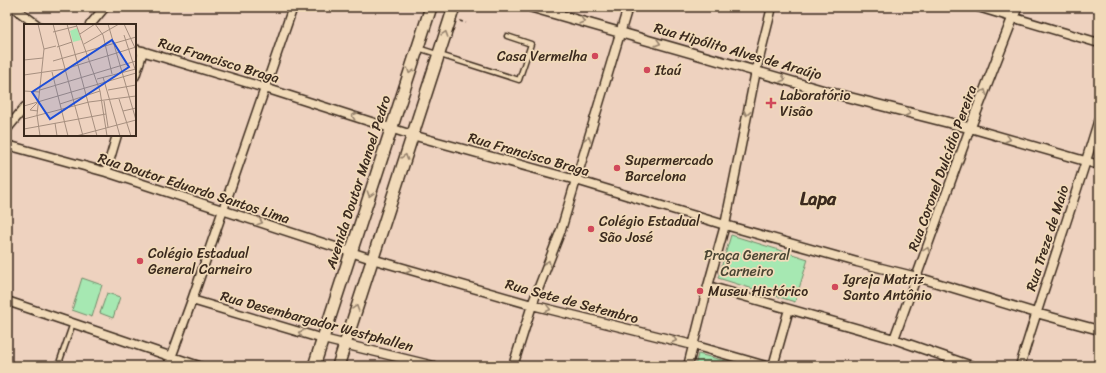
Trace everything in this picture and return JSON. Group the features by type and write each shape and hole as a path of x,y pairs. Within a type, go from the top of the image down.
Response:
{"main road":[{"name":"Avenida Doutor Manoel Pedro","path":"314,366 431,7"},
{"path":"338,366 454,7"}],"street":[{"path":"13,7 36,24"},
{"path":"91,24 105,7"},
{"path":"168,366 293,7"},
{"name":"Rua Hipólito Alves de Araújo","path":"531,7 828,92 970,128 1099,165"},
{"path":"513,366 532,305 561,230 628,7"},
{"path":"688,366 725,225 756,71 772,7"},
{"path":"978,7 1099,43"},
{"name":"Rua Coronel Dulcídio Pereira","path":"894,339 970,128 1017,7"},
{"path":"136,70 139,50"},
{"name":"Rua Francisco Braga","path":"139,50 412,135 576,180 725,225 857,262 917,277 1036,313 1099,330"},
{"path":"7,129 24,108"},
{"name":"Rua Treze de Maio","path":"1020,366 1099,119"},
{"path":"106,172 117,136"},
{"name":"Rua Doutor Eduardo Santos Lima","path":"7,145 106,172 372,259"},
{"name":"Rua Sete de Setembro","path":"372,259 532,305 694,345 766,366"},
{"path":"708,286 894,339 972,366"},
{"path":"7,300 199,366"},
{"name":"Rua Desembargador Westphallen","path":"192,300 322,339 434,366"},
{"path":"772,366 788,309"}],"lane":[{"path":"418,48 519,80 531,44 507,36"},
{"path":"58,366 73,323"}],"green space":[{"name":"Praça General Carneiro","path":"731,235 808,259 795,302 718,278"},
{"path":"82,278 102,285 92,317 72,310"},
{"path":"107,293 120,297 113,318 100,313"},
{"path":"698,354 746,366 695,366"}],"place":[{"name":"Casa Vermelha","path":"595,56"},
{"name":"Itaú","path":"647,70"},
{"name":"Laboratório Visão","path":"771,103"},
{"name":"Supermercado Barcelona","path":"617,168"},
{"name":"Colégio Estadual São José","path":"591,229"},
{"name":"Colégio Estadual General Carneiro","path":"140,261"},
{"name":"Igreja Matriz Santo Antônio","path":"835,287"},
{"name":"Museu Histórico","path":"700,291"}],"district":[{"name":"Lapa","path":"818,199"}]}
